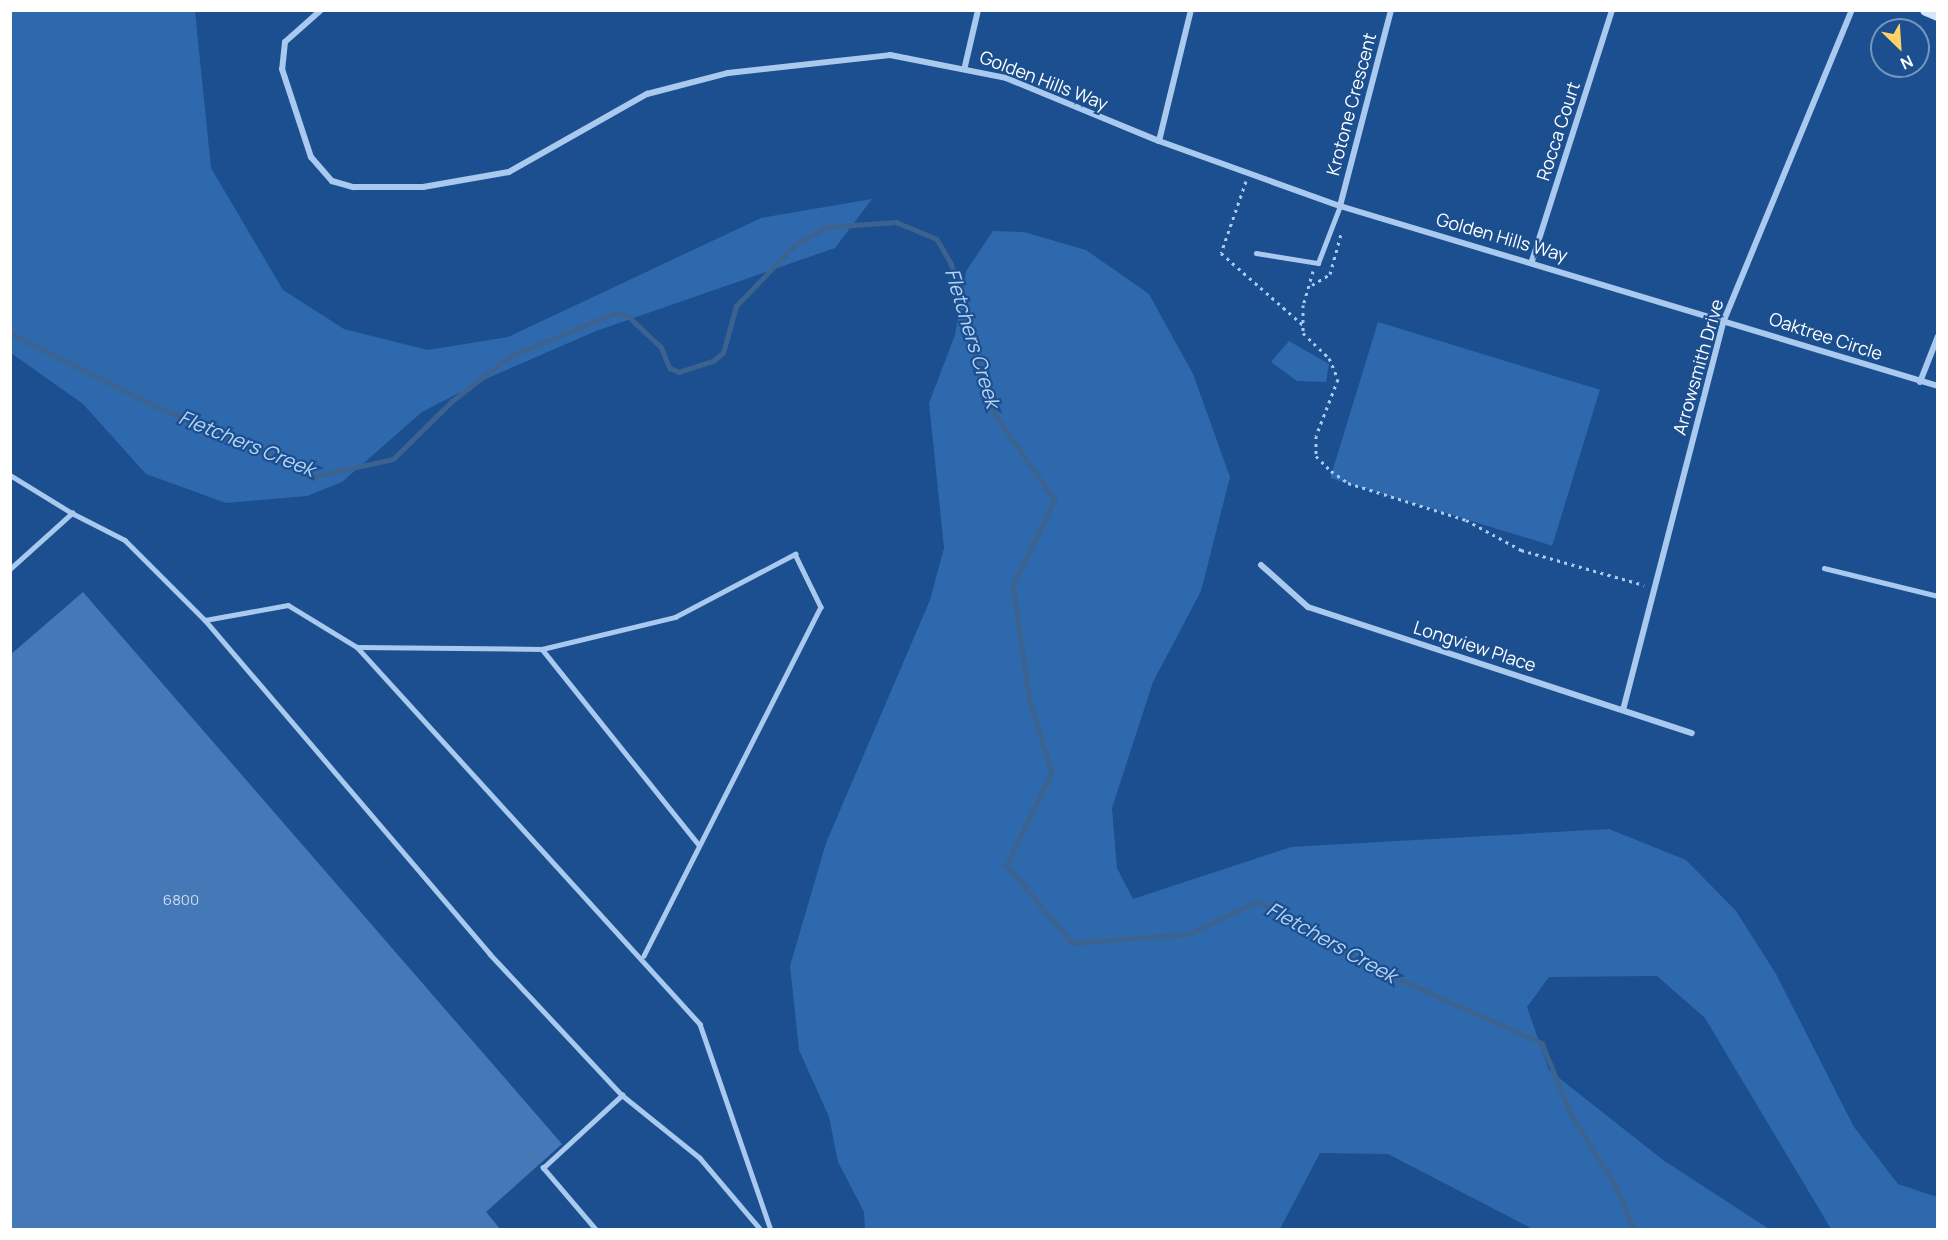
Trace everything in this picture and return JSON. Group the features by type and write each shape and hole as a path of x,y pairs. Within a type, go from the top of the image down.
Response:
{"street":[{"name":"Golden Hills Way","path":"321,10 285,42 282,69 311,157 332,181 353,187 423,187 509,172 647,94 728,73 890,55 965,66 1159,141 1340,206 1532,261 1724,320"},
{"path":"965,66 978,10"},
{"path":"1159,141 1191,10"},
{"name":"Krotone Crescent","path":"1340,206 1391,10"},
{"name":"Rocca Court","path":"1532,261 1612,10"},
{"name":"Arrowsmith Drive","path":"1623,711 1724,320 1852,10"},
{"path":"1926,10 1938,15"},
{"name":"Oaktree Circle","path":"1724,320 1938,386"},
{"path":"1920,382 1938,336"},
{"name":"Longview Place","path":"1261,565 1308,607 1692,733"}],"lane":[{"path":"1256,253 1313,263 1323,258 1340,206"},
{"path":"10,475 72,513 125,540 205,620 490,954 622,1095 700,1158 761,1230"},
{"path":"10,569 72,513"},
{"path":"357,647 542,649 675,617 795,554 821,607 644,956"},
{"path":"1824,568 1938,596"},
{"path":"205,620 288,605 357,647 644,956 700,1024 771,1230"},
{"path":"542,649 699,845"},
{"path":"596,1230 543,1168 622,1095"}],"path":[{"path":"1313,263 1303,333 1329,357 1338,379 1316,436 1316,456 1331,471 1348,483 1466,520 1521,550 1653,588"}],"shaded area":[{"path":"11,10 195,11 211,168 283,290 344,329 428,350 508,337 761,218 872,199 835,248 596,331 488,378 422,412 342,482 307,496 226,503 146,474 83,404 11,353"},
{"path":"993,231 1024,232 1086,250 1149,294 1193,374 1230,477 1201,591 1153,682 1112,808 1117,868 1133,899 1291,847 1609,829 1686,860 1736,911 1776,974 1854,1127 1898,1184 1937,1197 1937,1229 1831,1229 1705,1018 1657,976 1549,977 1527,1007 1549,1070 1663,1160 1769,1229 1533,1229 1388,1154 1320,1153 1280,1229 865,1229 864,1212 838,1162 829,1117 799,1050 790,966 826,843 930,600 944,548 929,403 955,335 966,271"},
{"path":"1378,322 1600,390 1552,546 1330,478"},
{"path":"1289,341 1329,364 1326,382 1297,381 1271,362"}],"building":[{"path":"83,592 562,1144 486,1212 501,1230 10,1230 10,655"}],"waterway":[{"name":"Fletchers Creek","path":"10,333 160,408 316,476 393,459 452,401 510,356 616,313 628,316 661,347 670,368 679,372 713,361 723,353 736,306 795,245 826,227 896,222 937,239 951,263 968,313 989,406 1055,500 1013,585 1030,701 1052,773 1007,865 1072,943 1188,934 1258,901 1367,965 1542,1043 1571,1114 1617,1188 1634,1230"}]}
